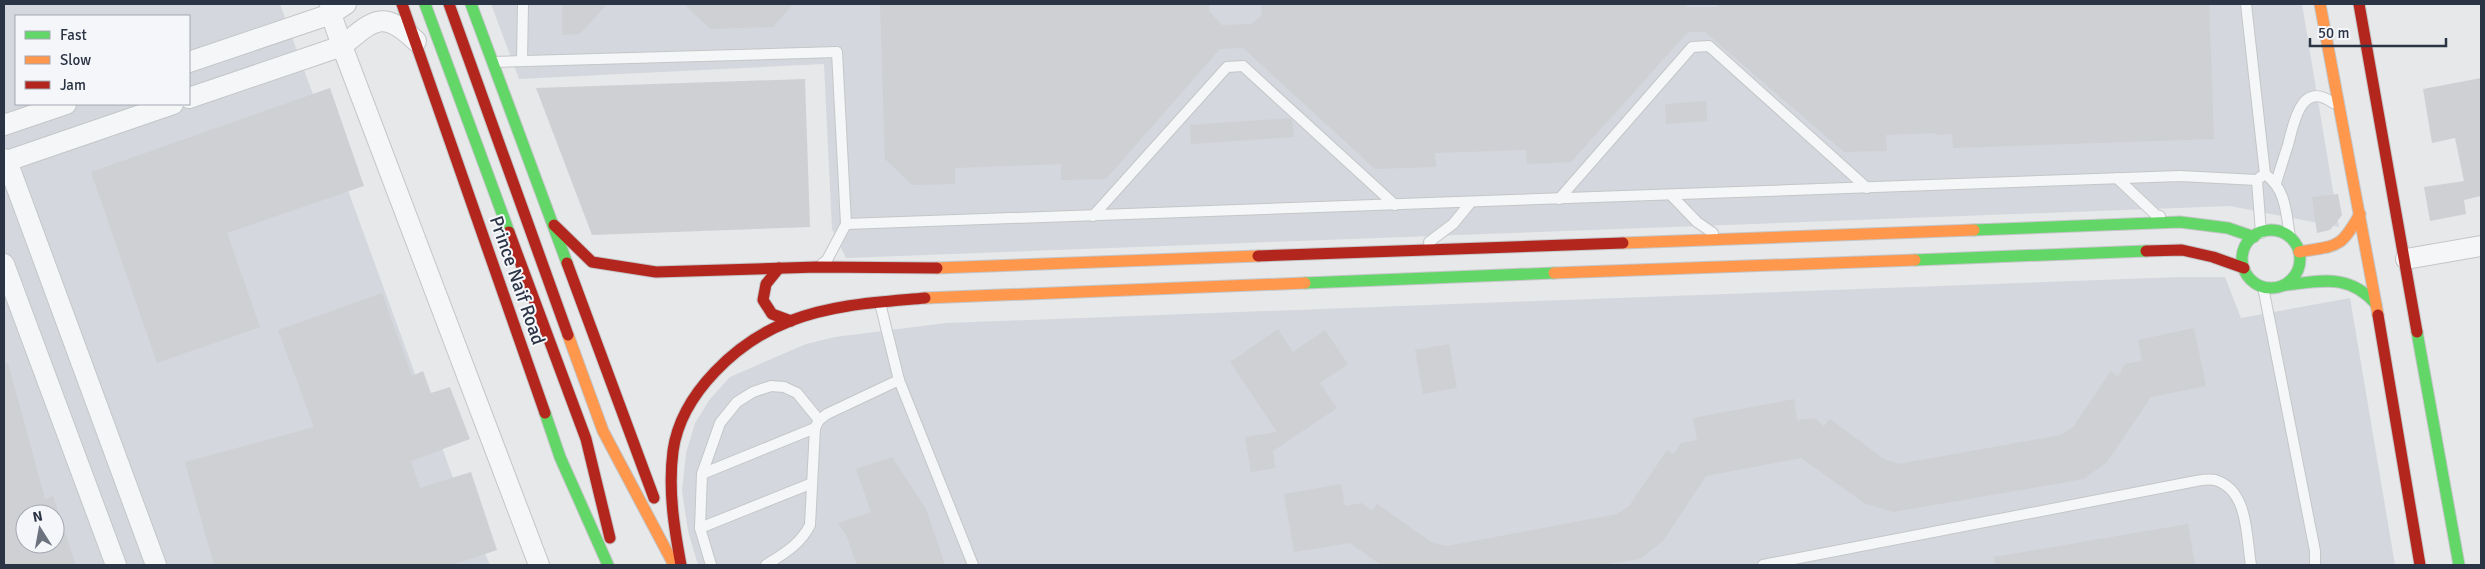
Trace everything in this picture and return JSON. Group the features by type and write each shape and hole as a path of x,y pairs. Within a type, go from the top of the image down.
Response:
{"street":[{"name":"Prince Naif Road","path":"402,4 417,42 560,457 608,565"},
{"path":"425,4 586,439 616,565"},
{"path":"448,4 603,431 677,565"},
{"path":"471,4 626,419 677,565"},
{"path":"2320,4 2360,214 2420,565"},
{"path":"2359,4 2406,259 2459,565"},
{"path":"190,62 336,7 342,46 539,565"},
{"path":"190,98 342,46 370,23 383,21 399,27 417,42"},
{"path":"4,125 63,105"},
{"path":"156,565 5,161 170,105"},
{"path":"2299,252 2337,244 2348,236 2360,214"},
{"path":"554,225 592,262 656,272 817,267 943,268 2180,222 2228,228 2258,235"},
{"path":"2285,285 2294,278 2299,268 2299,252 2290,237 2280,232 2268,230 2258,235 2243,251 2244,268 2253,282 2263,287 2274,288 2285,285 2339,281 2354,283 2368,293 2376,304"},
{"path":"2406,259 2481,246"},
{"path":"677,565 670,478 675,437 688,407 704,381 752,342 791,321 830,310 944,296 2182,250 2213,257 2244,268"},
{"path":"4,264 116,565"},
{"path":"779,268 764,285 762,299 767,310 778,320 791,321"}],"lane":[{"path":"518,4 522,23"},
{"path":"522,4 522,61"},
{"path":"2246,4 2261,177 2258,235"},
{"path":"1559,199 1692,47 1709,46 1867,188"},
{"path":"493,62 837,52 846,224 827,260 817,267"},
{"path":"1093,216 1227,67 1243,66 1395,205"},
{"path":"2290,237 2285,206 2276,183 2294,118 2303,102 2314,96 2324,96 2339,108"},
{"path":"846,224 2180,176 2261,177 2276,183"},
{"path":"2117,178 2156,215 2180,222"},
{"path":"1671,195 1708,232 1733,239"},
{"path":"1415,251 1453,224 1472,202"},
{"path":"1448,203 1453,224"},
{"path":"2263,287 2315,551 2315,565"},
{"path":"880,303 899,380 972,565"},
{"path":"702,474 817,424 827,414 899,380"},
{"path":"711,565 700,528 702,474 720,423 737,402 752,392 771,386 784,387 797,393 817,424 810,484 812,512 810,525 804,536 791,549 766,565"},
{"path":"1763,565 2196,481 2214,480 2231,487 2241,502 2251,565"},
{"path":"700,528 810,484"}],"shaded area":[{"path":"4,4 280,4 460,497 490,565 4,565"},
{"path":"491,4 2302,4 2339,227 2230,206 846,258 832,229 824,64 519,79"},
{"path":"2179,277 2225,277 2241,318 2350,298 2395,565 698,565 688,531 682,491 686,453 695,423 710,399 730,377 806,344 835,337 946,323"}],"building":[{"path":"562,4 607,4 580,34 562,35"},
{"path":"684,4 793,4 773,27 710,29"},
{"path":"880,4 1209,4 1209,11 1222,25 1251,24 1262,15 1261,4 1684,4 1688,7 1716,7 1720,4 2209,4 2214,139 1953,148 1952,134 1936,135 1936,133 1886,135 1887,151 1844,152 1705,32 1688,32 1571,162 1527,164 1526,150 1435,153 1436,167 1375,169 1243,48 1220,49 1106,179 1061,180 1061,164 955,168 955,184 912,185 885,159"},
{"path":"2481,78 2481,196 2464,200 2466,214 2430,221 2424,187 2464,181 2455,138 2432,143 2423,89"},
{"path":"805,79 810,227 592,235 536,88"},
{"path":"330,88 364,186 227,233 260,327 157,363 91,172"},
{"path":"1706,101 1707,121 1666,124 1665,104"},
{"path":"1290,118 1292,120 1294,137 1191,144 1190,125"},
{"path":"2338,194 2342,215 2330,230 2317,233 2312,197"},
{"path":"382,293 412,376 423,371 431,393 450,387 470,439 411,461 420,488 471,472 497,550 452,565 214,565 185,462 314,427 278,330"},
{"path":"2194,328 2206,386 2151,397 2107,462 2084,479 1893,512 1864,503 1801,458 1706,476 1663,541 1640,559 1602,565 1381,565 1350,543 1294,552 1284,494 1341,484 1345,506 1362,503 1372,511 1377,504 1433,543 1447,546 1617,514 1629,506 1667,450 1674,454 1681,443 1697,440 1693,418 1794,399 1797,420 1814,418 1824,426 1830,419 1884,459 1899,464 2061,435 2073,427 2111,371 2118,376 2125,364 2142,361 2138,340"},
{"path":"1278,329 1293,352 1325,330 1348,364 1320,383 1337,408 1273,451 1275,468 1251,472 1245,437 1277,432 1230,362"},
{"path":"1449,344 1457,388 1423,394 1415,350"},
{"path":"8,363 45,499 53,496 56,504 15,504 15,554 65,554 65,532 76,565 4,565 4,364"},
{"path":"892,457 926,509 945,565 857,565 847,537 838,523 871,512 856,469"},
{"path":"2188,524 2195,565 1995,565 1994,557"}],"traffic: fast":[{"path":"425,4 509,232"},
{"path":"471,4 567,263"},
{"path":"1974,230 2180,222 2228,228 2254,237"},
{"path":"2271,230 2282,232 2295,243 2300,259 2298,270 2287,283 2271,288 2260,286 2247,275 2242,259 2244,248 2255,235 2271,230"},
{"path":"1915,260 2146,251"},
{"path":"1305,283 1554,273"},
{"path":"2285,285 2323,281 2345,283 2356,287 2376,304"},
{"path":"2417,332 2459,565"},
{"path":"545,413 560,457 608,565"}],"traffic: slow":[{"path":"2320,4 2378,315"},
{"path":"2299,252 2336,244 2347,234 2360,214"},
{"path":"1623,243 1974,230"},
{"path":"937,268 1258,256"},
{"path":"1554,273 1915,260"},
{"path":"925,298 1305,283"},
{"path":"568,335 603,431 674,565"}],"traffic: jam":[{"path":"402,4 545,413"},
{"path":"449,4 568,335"},
{"path":"2359,4 2417,332"},
{"path":"554,225 592,262 656,272 817,267 937,268"},
{"path":"509,232 586,439 610,538"},
{"path":"1258,256 1623,243"},
{"path":"2146,251 2182,250 2213,257 2244,268"},
{"path":"567,263 654,498"},
{"path":"779,268 766,284 763,300 772,314 791,321"},
{"path":"681,565 671,494 673,451 678,430 687,409 715,372 732,356 770,330 806,315 840,307 925,298"},
{"path":"2378,315 2420,565"}]}
